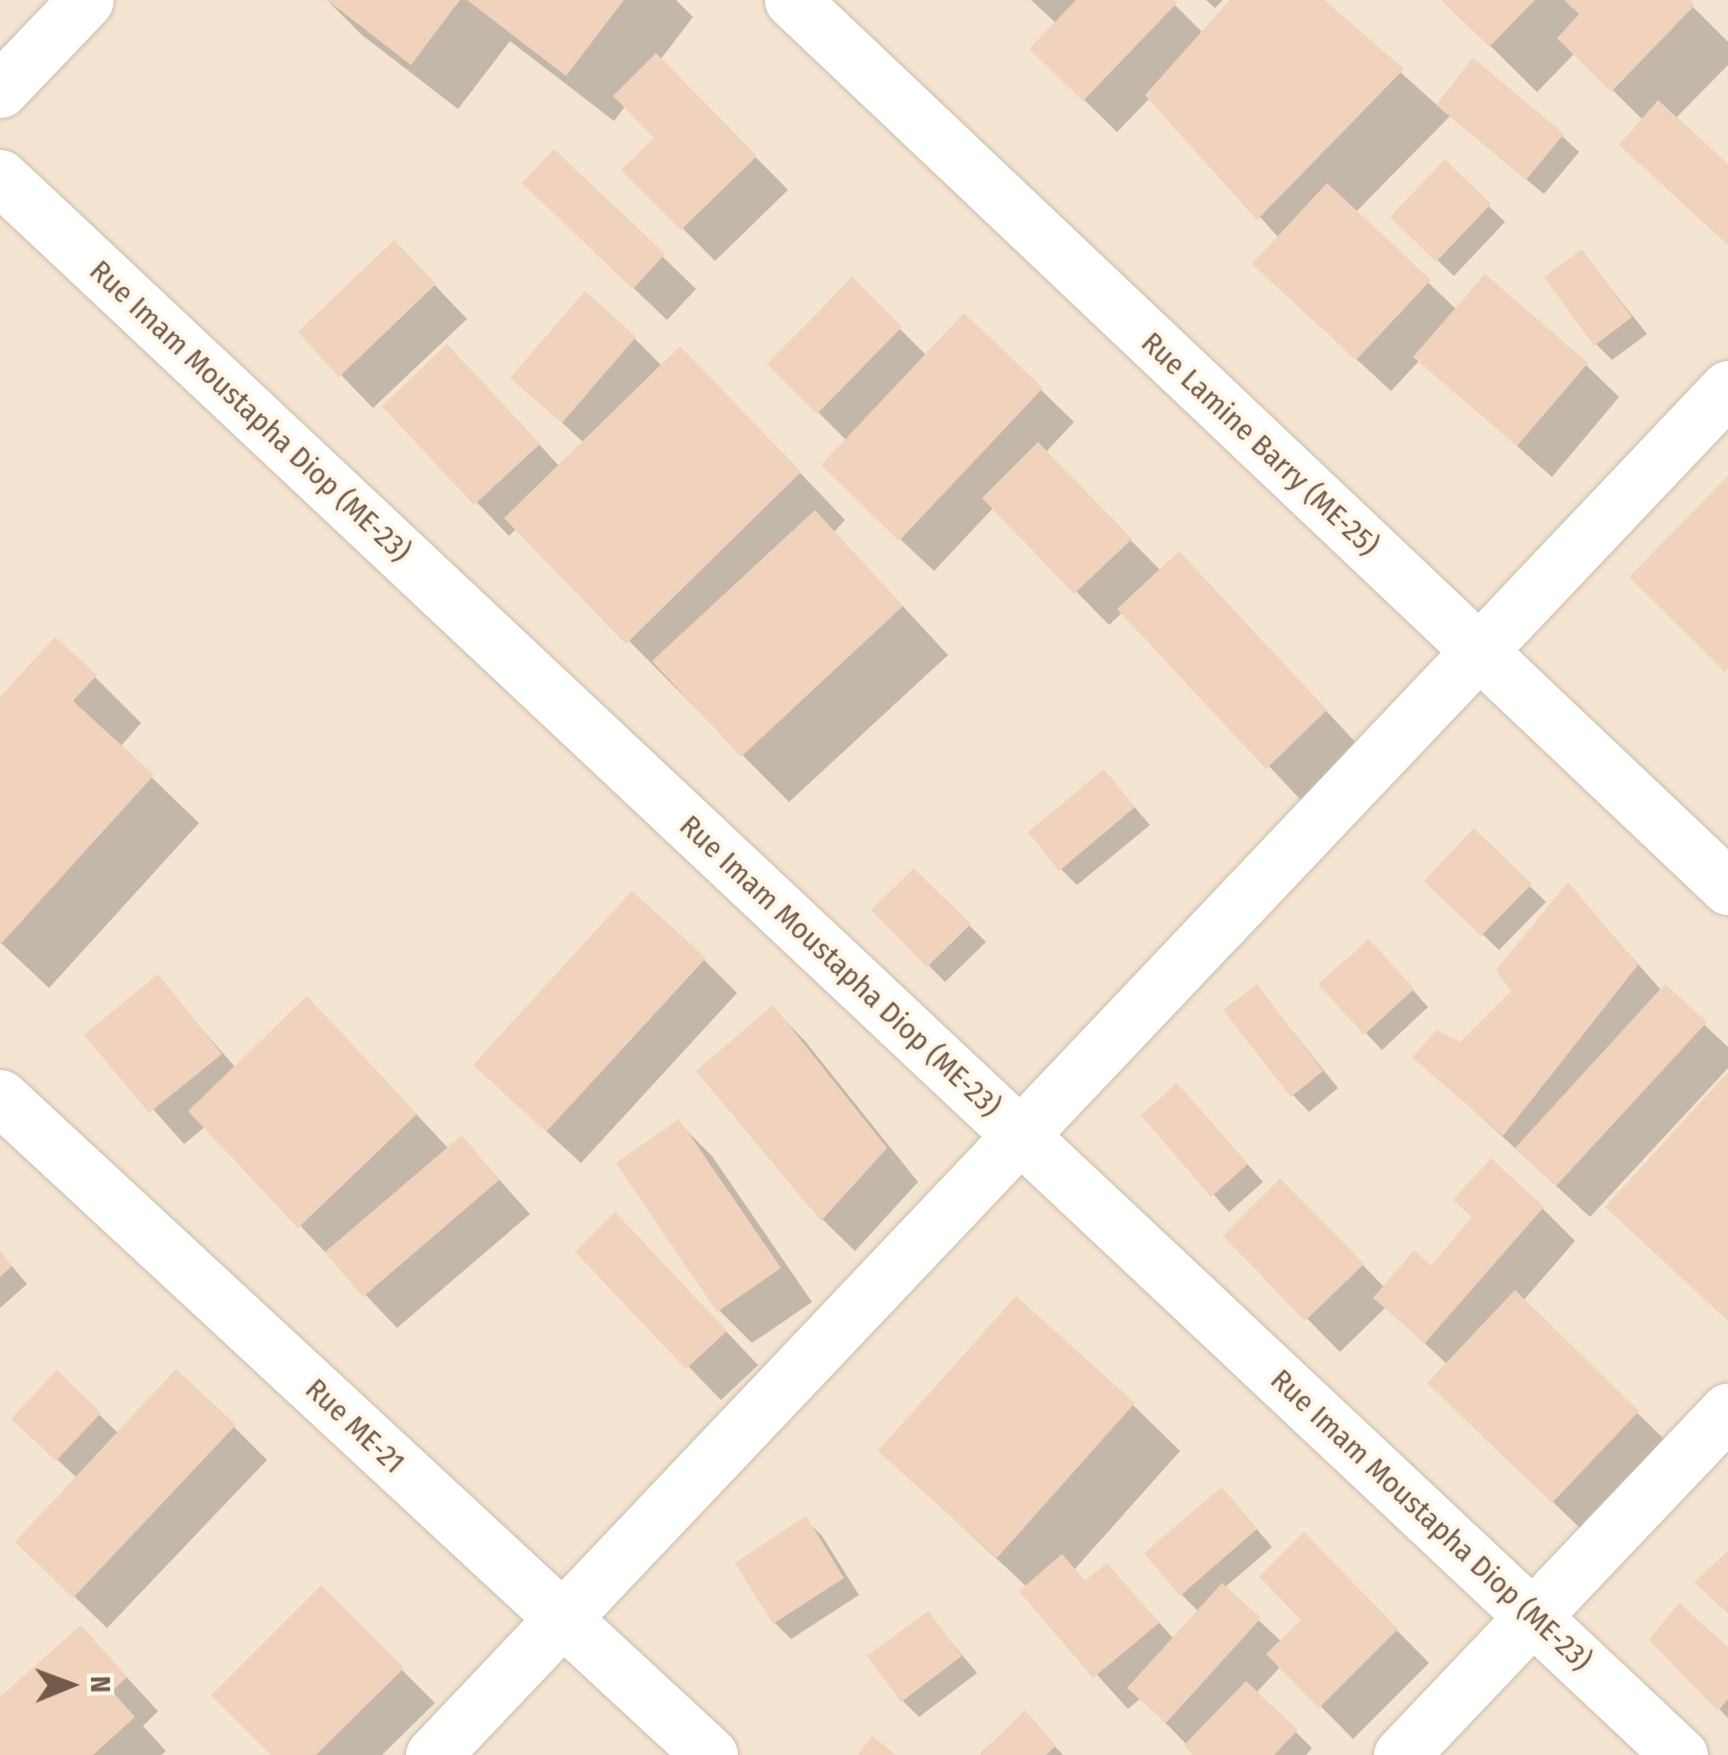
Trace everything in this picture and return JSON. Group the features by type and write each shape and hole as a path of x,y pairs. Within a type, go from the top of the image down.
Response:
{"street":[{"path":"0,90 86,0"},
{"name":"Rue Lamine Barry (ME-25)","path":"792,0 1728,887"},
{"name":"Rue Imam Moustapha Diop (ME-23)","path":"0,177 1680,1755"},
{"path":"432,1755 1728,388"},
{"name":"Rue ME-21","path":"0,1096 710,1755"},
{"path":"1401,1755 1728,1411"}],"shaded area":[{"path":"0,0 1728,0 1728,1755 0,1755"}],"building":[{"path":"327,0 460,0 411,65"},
{"path":"467,0 624,0 566,76"},
{"path":"1076,0 1177,3 1083,101 1029,49"},
{"path":"1230,0 1324,0 1404,69 1257,220 1145,95"},
{"path":"1441,0 1535,0 1489,47"},
{"path":"1564,0 1690,0 1695,5 1611,92 1557,38 1579,14"},
{"path":"656,53 757,156 681,230 621,170 654,138 613,96"},
{"path":"1473,58 1564,134 1526,180 1436,105"},
{"path":"1658,100 1728,164 1728,245 1619,145"},
{"path":"554,149 665,254 633,289 522,183"},
{"path":"1445,159 1491,204 1436,262 1390,217"},
{"path":"1327,183 1431,280 1356,360 1252,264"},
{"path":"394,240 436,284 339,377 298,332"},
{"path":"1582,249 1632,317 1594,346 1544,277"},
{"path":"1485,274 1588,363 1517,446 1413,357"},
{"path":"852,277 902,327 817,414 767,364"},
{"path":"585,291 636,337 562,423 510,378"},
{"path":"964,313 1043,388 899,541 821,465"},
{"path":"447,344 540,444 474,505 382,406"},
{"path":"680,346 801,472 626,644 504,518"},
{"path":"1038,442 1132,539 1074,594 982,498"},
{"path":"1728,476 1728,669 1725,672 1629,577"},
{"path":"815,510 903,606 741,757 652,661"},
{"path":"1179,551 1327,710 1266,769 1117,609"},
{"path":"55,637 97,675 73,701 154,775 0,945 0,697"},
{"path":"1104,769 1135,807 1059,871 1028,832"},
{"path":"1474,828 1532,884 1481,936 1424,881"},
{"path":"914,868 971,924 927,967 871,910"},
{"path":"1568,882 1638,965 1503,1136 1412,1057 1437,1030 1460,1042 1511,991 1496,970"},
{"path":"632,891 706,958 546,1132 473,1065"},
{"path":"1369,939 1414,989 1364,1035 1318,984"},
{"path":"158,974 222,1054 149,1113 84,1035"},
{"path":"1257,984 1323,1071 1291,1097 1223,1010"},
{"path":"1665,984 1707,1022 1556,1186 1515,1148"},
{"path":"307,996 417,1114 298,1228 188,1111"},
{"path":"773,1005 887,1148 821,1221 696,1071"},
{"path":"1728,1072 1728,1321 1605,1207"},
{"path":"1177,1083 1248,1164 1211,1197 1141,1115"},
{"path":"679,1119 781,1268 717,1312 616,1163"},
{"path":"462,1135 499,1180 363,1297 325,1252"},
{"path":"1491,1158 1544,1207 1425,1343 1373,1298 1414,1250 1431,1266 1472,1217 1453,1200"},
{"path":"1280,1178 1364,1264 1305,1321 1223,1236"},
{"path":"615,1212 727,1331 686,1369 575,1252"},
{"path":"0,1251 12,1266 0,1277"},
{"path":"1515,1290 1639,1411 1552,1503 1427,1383"},
{"path":"1016,1296 1135,1403 997,1558 878,1451"},
{"path":"176,1369 236,1425 73,1598 15,1542"},
{"path":"57,1370 101,1413 56,1461 11,1419"},
{"path":"1222,1487 1257,1529 1180,1596 1144,1553"},
{"path":"806,1516 844,1578 773,1624 735,1563"},
{"path":"1304,1532 1398,1629 1319,1708 1266,1654 1301,1620 1259,1577"},
{"path":"1728,1551 1728,1614 1694,1582"},
{"path":"1062,1554 1085,1581 1107,1563 1159,1623 1093,1678 1019,1591"},
{"path":"1222,1583 1261,1618 1166,1723 1127,1688"},
{"path":"321,1585 404,1668 316,1755 271,1755 211,1695"},
{"path":"1679,1603 1728,1647 1728,1699 1718,1711 1649,1640"},
{"path":"928,1611 962,1656 901,1702 867,1656"},
{"path":"81,1625 127,1677 112,1691 135,1717 93,1755 0,1755 0,1697"},
{"path":"1246,1681 1298,1730 1274,1755 1193,1755 1184,1745"},
{"path":"1025,1710 1056,1746 1046,1755 980,1755"},
{"path":"872,1736 896,1755 858,1755"}]}
